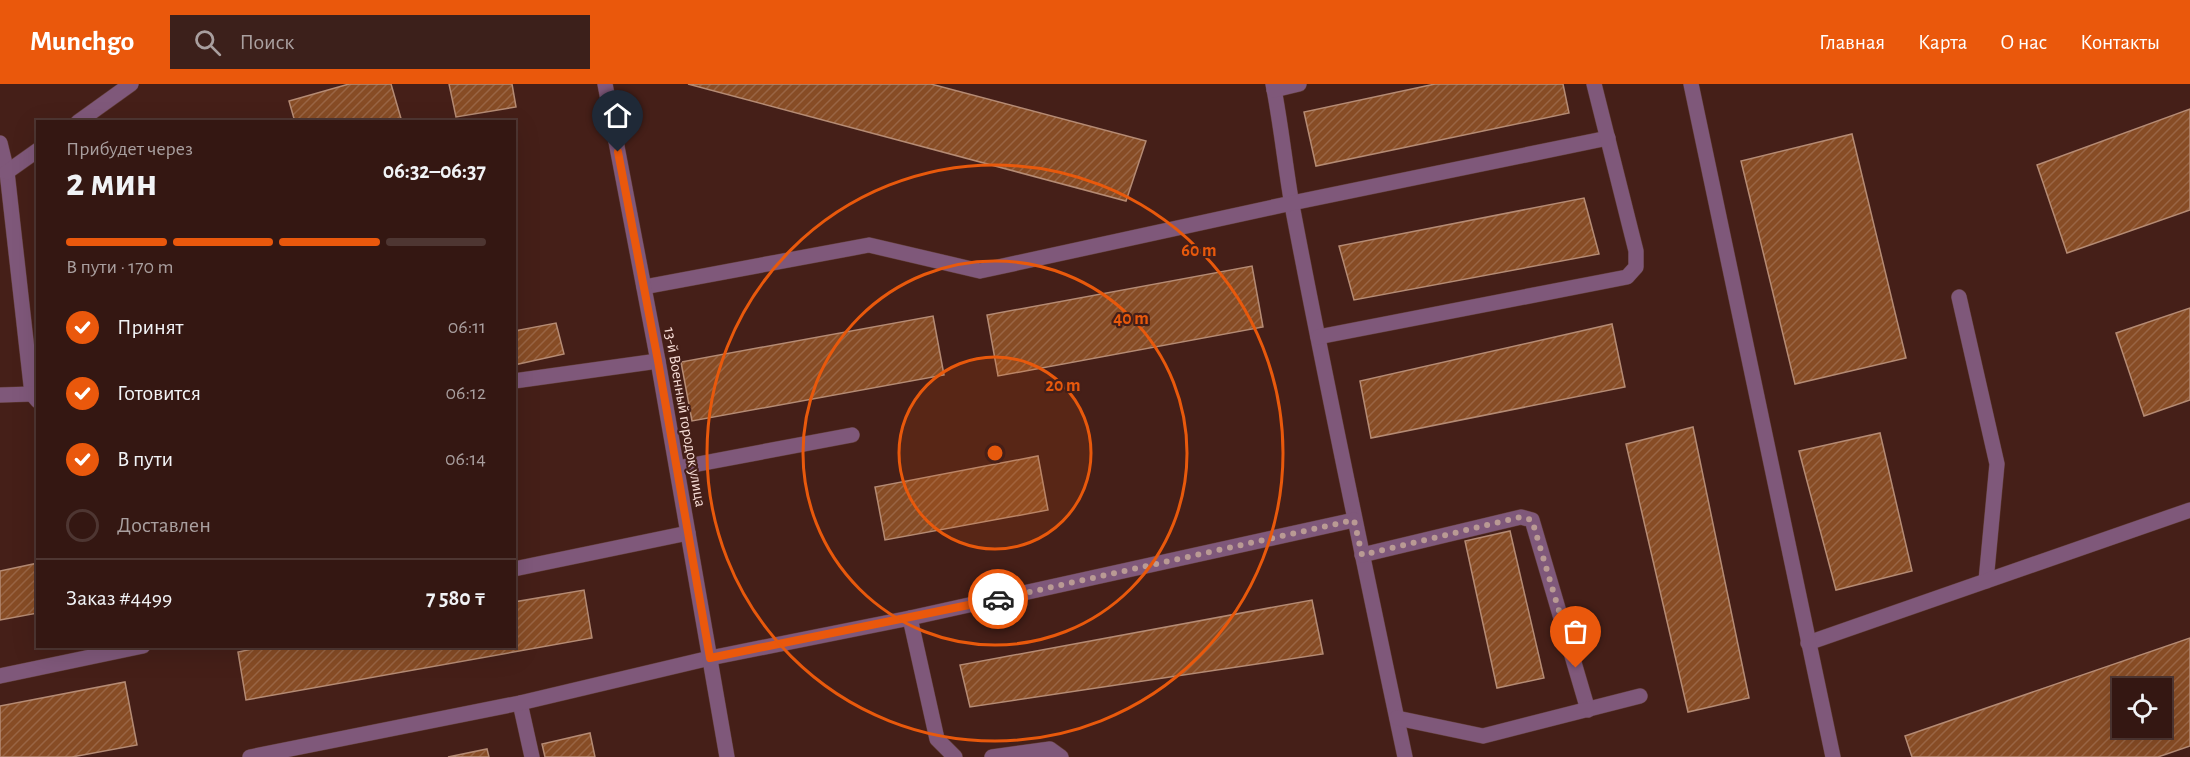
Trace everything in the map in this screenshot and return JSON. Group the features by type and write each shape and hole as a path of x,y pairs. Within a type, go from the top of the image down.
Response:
{"street":[{"path":"81,120 131,84"},
{"name":"13-й Военный городок улица","path":"605,84 658,361 727,757"},
{"path":"1299,84 1274,87 1292,203 1354,520 1405,757"},
{"path":"1318,337 1627,277 1636,267 1636,251 1594,84"},
{"path":"1691,84 1833,757"},
{"path":"644,287 869,245 980,271 1292,203 1608,138"},
{"path":"0,143 7,172 35,398 0,395"},
{"path":"7,172 36,151"},
{"path":"1959,297 1997,464 1986,581"},
{"path":"516,381 658,361"},
{"path":"677,468 852,435"},
{"path":"1808,642 2190,510"},
{"path":"1362,555 1521,517 1532,520 1588,710"},
{"path":"250,757 520,703 710,658 910,618 1354,520"},
{"path":"516,569 688,532"},
{"path":"910,618 937,739 955,757"},
{"path":"0,676 133,648"},
{"path":"1397,718 1483,736 1640,696"},
{"path":"520,703 532,757"},
{"path":"992,757 1050,749 1061,757"}],"building":[{"path":"349,84 391,84 401,120 294,120 289,101"},
{"path":"449,84 512,84 516,107 456,117"},
{"path":"688,84 931,84 1146,141 1126,201"},
{"path":"1435,84 1563,84 1569,113 1316,166 1304,112"},
{"path":"2190,109 2190,210 2067,253 2037,165"},
{"path":"1852,134 1906,358 1795,384 1741,161"},
{"path":"1584,198 1599,254 1354,300 1339,246"},
{"path":"1252,266 1263,327 998,376 987,315"},
{"path":"2190,308 2190,400 2144,416 2116,333"},
{"path":"933,316 944,375 692,421 681,362"},
{"path":"556,323 564,354 516,365 516,331"},
{"path":"1612,324 1625,387 1371,438 1360,381"},
{"path":"1693,427 1749,698 1688,712 1626,444"},
{"path":"1880,433 1912,571 1836,590 1799,451"},
{"path":"1038,456 1048,510 885,540 875,487"},
{"path":"1510,531 1544,678 1497,688 1465,541"},
{"path":"36,563 36,613 0,620 0,571"},
{"path":"584,590 592,638 246,700 238,652 257,648 516,648 516,602"},
{"path":"1312,600 1323,654 970,707 960,665"},
{"path":"2190,638 2190,746 2158,757 1912,757 1905,736"},
{"path":"125,682 137,745 72,757 0,757 0,706"},
{"path":"590,733 595,757 545,757 542,744"},
{"path":"487,749 489,757 448,757"}],"way so far":[{"path":"998,599 1354,520 1362,555 1521,517 1532,520 1576,668"}],"route":[{"path":"618,152 658,361 710,658 998,599"}]}
